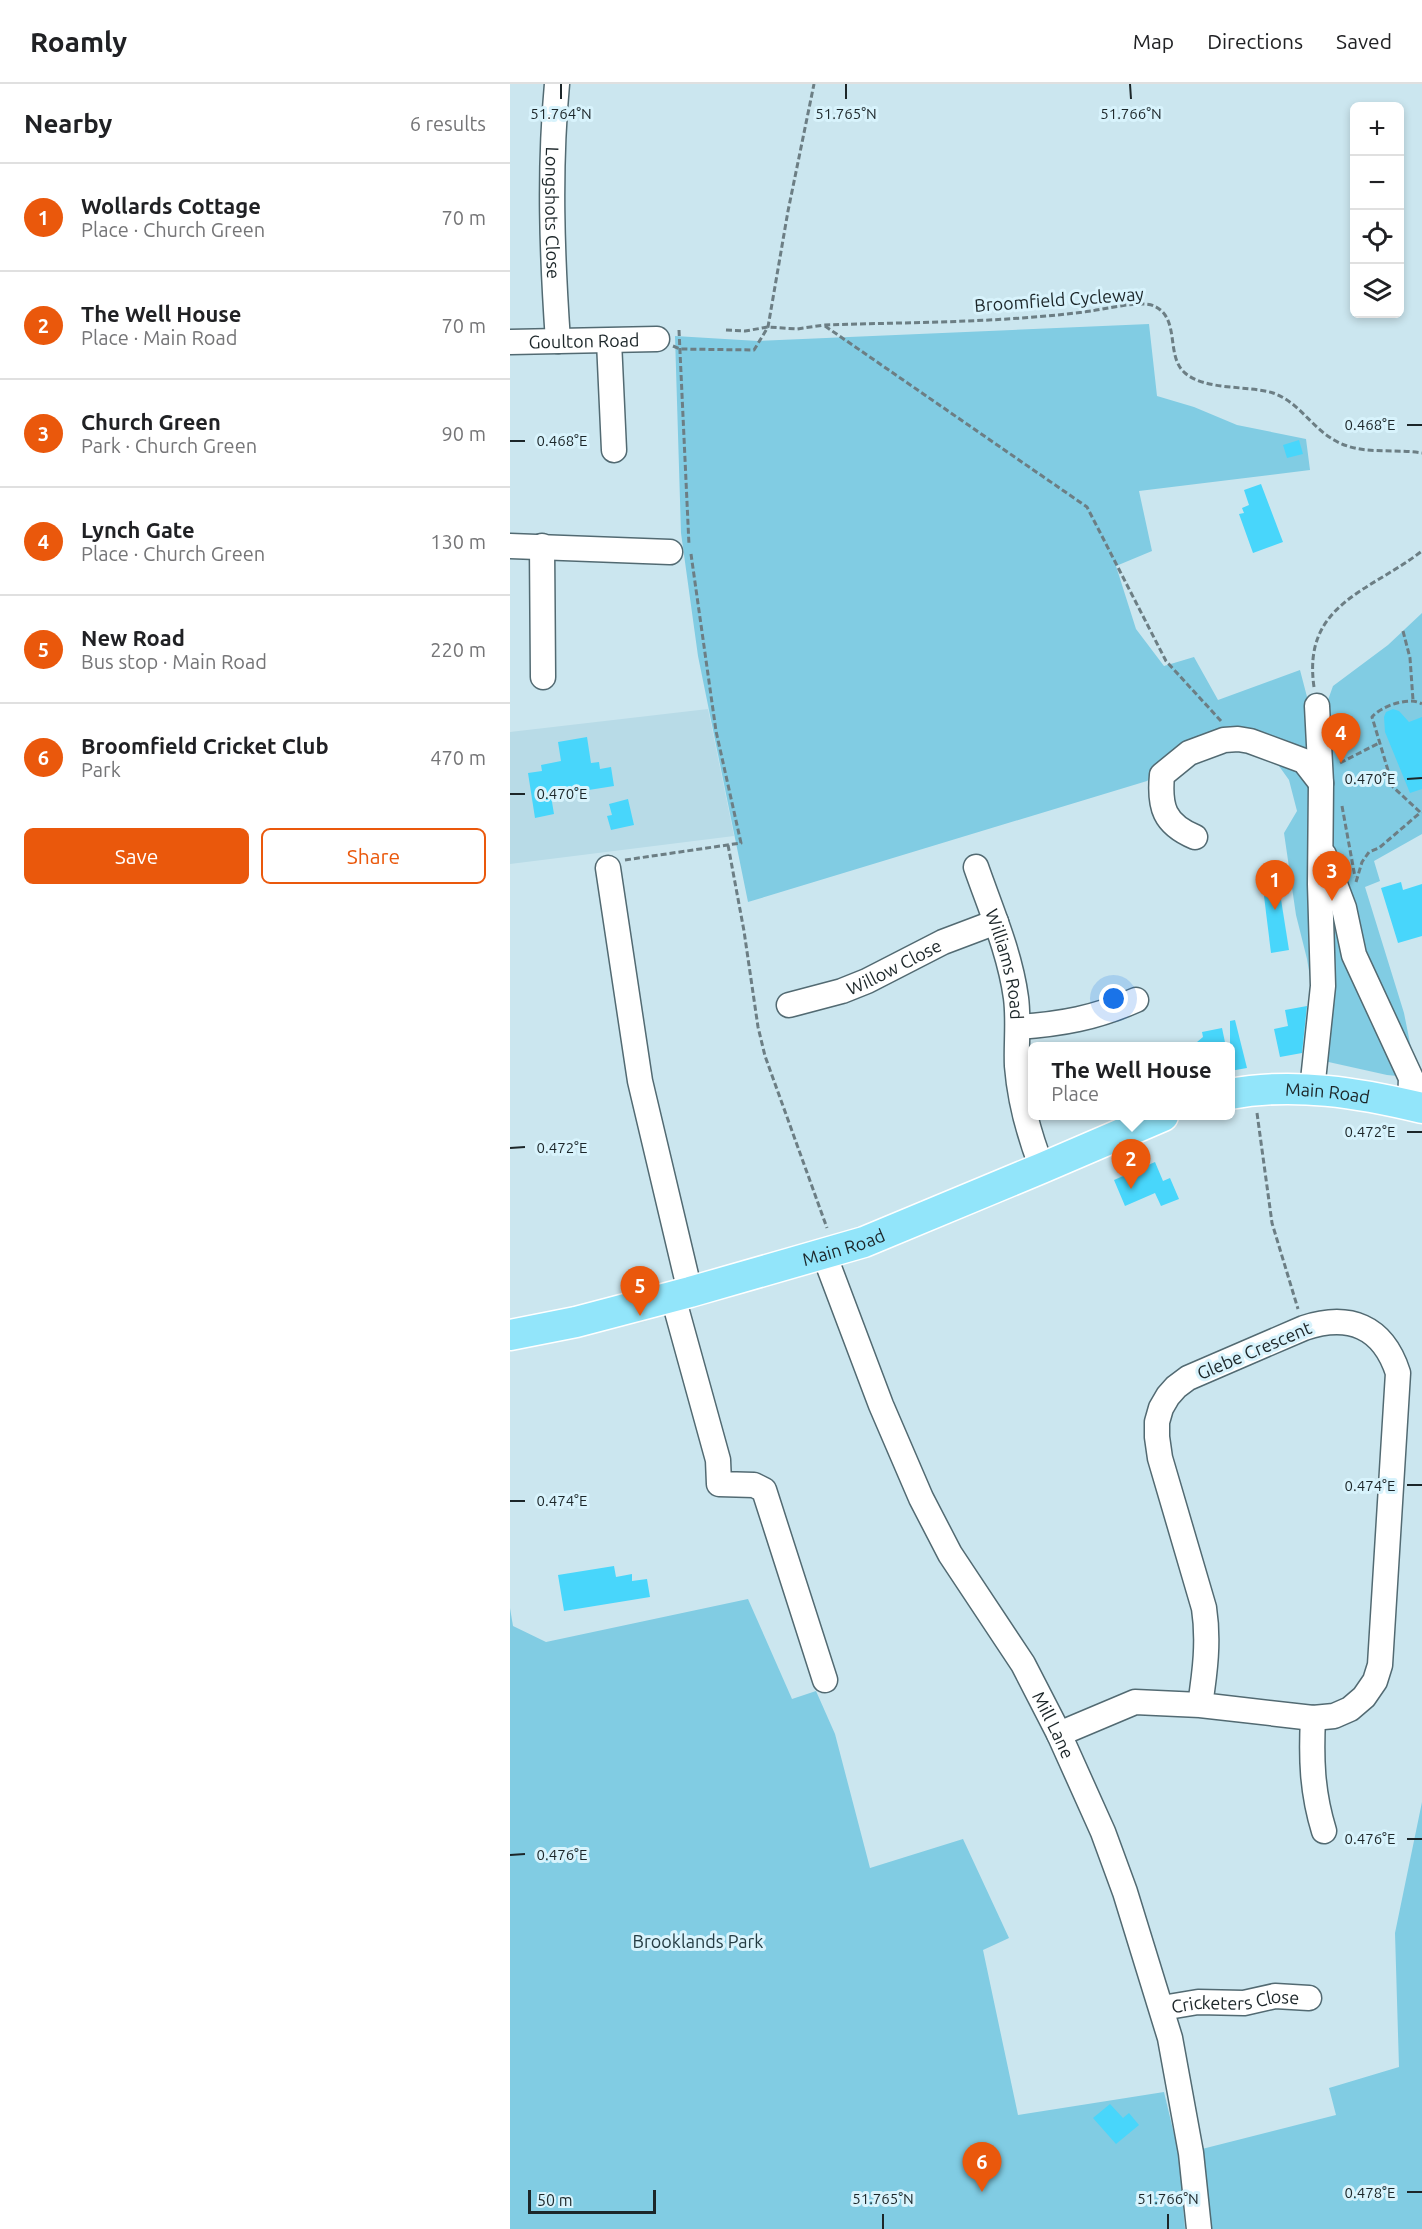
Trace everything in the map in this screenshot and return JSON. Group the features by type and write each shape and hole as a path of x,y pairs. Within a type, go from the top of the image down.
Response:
{"main road":[{"name":"Main Road","path":"1242,1093 1312,1090 1354,1093 1416,1107"},
{"name":"Main Road","path":"510,1335 576,1322 681,1295 827,1246 919,1220 1154,1120"}],"street":[{"name":"Longshots Close","path":"557,84 553,129 552,250 558,341"},
{"name":"Goulton Road","path":"510,342 609,341 668,335"},
{"path":"609,341 614,450"},
{"path":"510,546 670,552"},
{"path":"542,546 543,677"},
{"path":"1312,1090 1322,1007 1321,779 1317,706"},
{"path":"1195,837 1180,831 1165,816 1160,794 1162,775 1189,753 1224,740 1250,741 1304,761 1321,779"},
{"path":"1322,850 1344,908 1354,955 1412,1078 1416,1107"},
{"name":"Williams Road","path":"976,867 1009,961 1016,998 1017,1065 1021,1100 1028,1131 1042,1168"},
{"path":"608,868 640,1081 681,1295 717,1460 719,1484 754,1485 764,1490 825,1680"},
{"name":"Willow Close","path":"789,1005 842,991 867,981 943,942 996,922"},
{"path":"1322,1007 1336,956 1343,951 1354,955"},
{"path":"1018,1027 1055,1025 1082,1020 1112,1011 1136,1000"},
{"name":"Mill Lane","path":"827,1246 881,1405 928,1514 950,1554 1023,1664 1059,1734 1103,1832 1162,2008 1181,2090 1191,2153 1199,2229"},
{"name":"Glebe Crescent","path":"1059,1734 1135,1702 1200,1705 1313,1718 1334,1716 1350,1709 1364,1697 1375,1682 1380,1665 1398,1373 1393,1358 1384,1343 1357,1324 1338,1321 1320,1322 1304,1328 1188,1378 1168,1396 1161,1408 1156,1437 1160,1458 1204,1608 1208,1630 1200,1705"},
{"path":"1313,1718 1312,1775 1316,1803 1324,1831"},
{"name":"Cricketers Close","path":"1162,2008 1198,2002 1244,2003 1275,1996 1309,1998"}],"path":[{"path":"680,349 754,350 768,327 788,210 814,84"},
{"name":"Broomfield Cycleway","path":"726,330 745,331 768,327 797,329 824,325 1053,316 1134,305 1153,305 1166,316 1171,330 1174,357 1184,373 1201,381 1273,393 1296,406 1332,439 1352,449 1406,450 1422,453"},
{"path":"824,325 1086,507 1166,661 1238,739"},
{"path":"608,868 616,862 741,843 716,731 689,544 680,349 668,335"},
{"path":"1317,706 1313,676 1314,648 1324,623 1336,609 1422,551"},
{"path":"1403,631 1410,658 1413,700"},
{"path":"1356,882 1362,862 1369,852 1379,848 1421,812 1393,787 1372,717 1377,711 1413,700 1422,704"},
{"path":"1321,779 1379,742"},
{"path":"1341,800 1356,888"},
{"path":"728,845 758,1027 765,1056 827,1246"},
{"path":"1242,1093 1272,1223 1304,1328"}],"shaded area":[{"path":"708,709 734,836 510,864 510,732"}],"green space":[{"path":"1149,324 1157,396 1194,407 1237,425 1306,439 1310,470 1139,491 1152,551 1116,566 1136,629 1164,666 1194,657 1218,700 1300,670 1312,716 1324,711 1333,686 1388,645 1422,613 1422,834 1374,861 1380,881 1365,887 1404,1013 1417,1078 1387,1075 1324,1061 1307,959 1296,915 1284,833 1297,811 1289,780 1259,738 1181,752 1147,781 748,902 698,656 681,533 675,336 758,341"},
{"name":"Brooklands Park","path":"748,1599 792,1699 816,1691 835,1734 870,1868 963,1839 1009,1938 983,1950 1018,2115 1164,2092 1179,2155 1185,2229 510,2229 510,1608 513,1626 546,1642"},
{"path":"1422,1802 1422,2229 1208,2229 1202,2149 1336,2115 1329,2088 1399,2067 1395,1933"}],"building":[{"path":"1299,440 1303,454 1287,458 1283,445"},
{"path":"1261,484 1283,542 1253,553 1239,514 1244,513 1242,508 1249,505 1244,490"},
{"path":"1393,709 1399,711 1409,722 1422,717 1422,789 1410,793 1385,732 1384,717 1386,712"},
{"path":"587,737 591,763 599,762 600,769 611,767 614,786 551,796 554,814 535,818 528,773 542,771 541,765 561,761 558,742"},
{"path":"628,799 634,825 611,830 607,816 612,815 609,804"},
{"path":"1401,882 1403,890 1422,884 1422,936 1398,943 1381,888"},
{"path":"1280,893 1289,950 1271,953 1264,896"},
{"path":"1307,1006 1302,1053 1280,1057 1274,1029 1288,1026 1285,1010"},
{"path":"1235,1020 1247,1068 1235,1070 1235,1042 1230,1042 1230,1021"},
{"path":"1222,1028 1225,1042 1197,1042 1203,1037 1202,1032"},
{"path":"1155,1162 1163,1181 1170,1178 1179,1199 1161,1206 1155,1193 1125,1206 1114,1180"},
{"path":"614,1566 616,1577 632,1574 632,1581 647,1579 650,1597 564,1611 558,1575"},
{"path":"1110,2104 1123,2118 1129,2113 1139,2125 1116,2144 1093,2118"}],"place":[{"name":"Lynch Gate","path":"1341,763"},
{"name":"Church Green","path":"1332,901"},
{"name":"Wollards Cottage","path":"1275,910"},
{"name":"The Well House","path":"1131,1189"},
{"name":"New Road","path":"640,1316"},
{"name":"Broomfield Cricket Club","path":"982,2192"}]}
